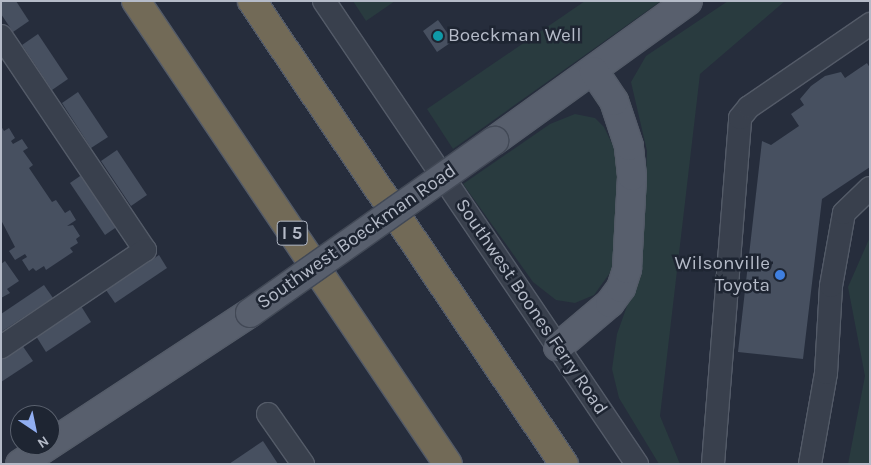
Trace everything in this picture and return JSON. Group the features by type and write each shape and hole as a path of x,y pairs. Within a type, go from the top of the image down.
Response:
{"highway":[{"name":"I 5","path":"136,1 448,464"},
{"path":"252,1 564,464"}],"main road":[{"name":"Southwest Boeckman Road","path":"20,464 250,313 594,71 688,1"},
{"path":"558,347 610,303 621,288 627,269 632,176 629,146 614,101 594,71"}],"street":[{"name":"Southwest Boones Ferry Road","path":"324,1 637,464"},
{"path":"713,464 740,118 748,106 870,24"},
{"path":"1,36 145,250 1,347"},
{"path":"810,464 826,373 831,286 844,213 870,188"},
{"path":"268,414 303,464"}],"shaded area":[{"path":"353,1 395,1 366,21"},
{"path":"585,1 661,1 453,149 427,109"},
{"path":"728,1 785,1 700,74 660,416 680,464 659,464 619,398 612,369 617,334 642,264 647,151 631,82 646,56"},
{"path":"575,114 595,118 604,127 617,154 619,174 616,256 612,270 594,295 575,303 556,300 533,282 463,184 550,124"},
{"path":"870,237 870,464 848,464 865,376 848,287"}],"building":[{"path":"1,1 16,1 29,21 13,32 1,14"},
{"name":"Boeckman Well","path":"438,20 453,41 437,52 423,31"},
{"path":"38,34 68,79 52,90 22,45"},
{"name":"Wilsonville Toyota","path":"867,63 870,68 870,167 822,199 803,359 738,352 762,141 771,145 799,126 791,114 804,105 800,99 811,86 825,76 841,72 845,78"},
{"path":"78,92 108,137 91,148 62,103"},
{"path":"1,126 4,131 9,128 15,138 11,141 13,144 22,139 28,148 23,151 33,165 29,168 52,202 56,200 65,213 70,210 76,220 67,226 73,225 80,236 76,239 78,243 70,248 73,252 46,270 44,266 36,271 33,268 29,271 22,260 27,257 25,254 15,260 9,251 15,247 1,220"},
{"path":"117,150 147,195 131,206 101,161"},
{"path":"83,174 118,226 105,235 70,183"},
{"path":"159,255 167,268 115,303 106,290"},
{"path":"5,261 19,281 7,289 10,293 1,298 1,264"},
{"path":"44,285 53,298 1,332 1,314"},
{"path":"81,306 91,322 46,352 36,336"},
{"path":"22,345 33,361 1,382 1,359"},
{"path":"263,441 278,464 229,464"}],"place":[{"name":"Boeckman Well","path":"438,36"},
{"name":"Wilsonville Toyota","path":"780,275"}]}
